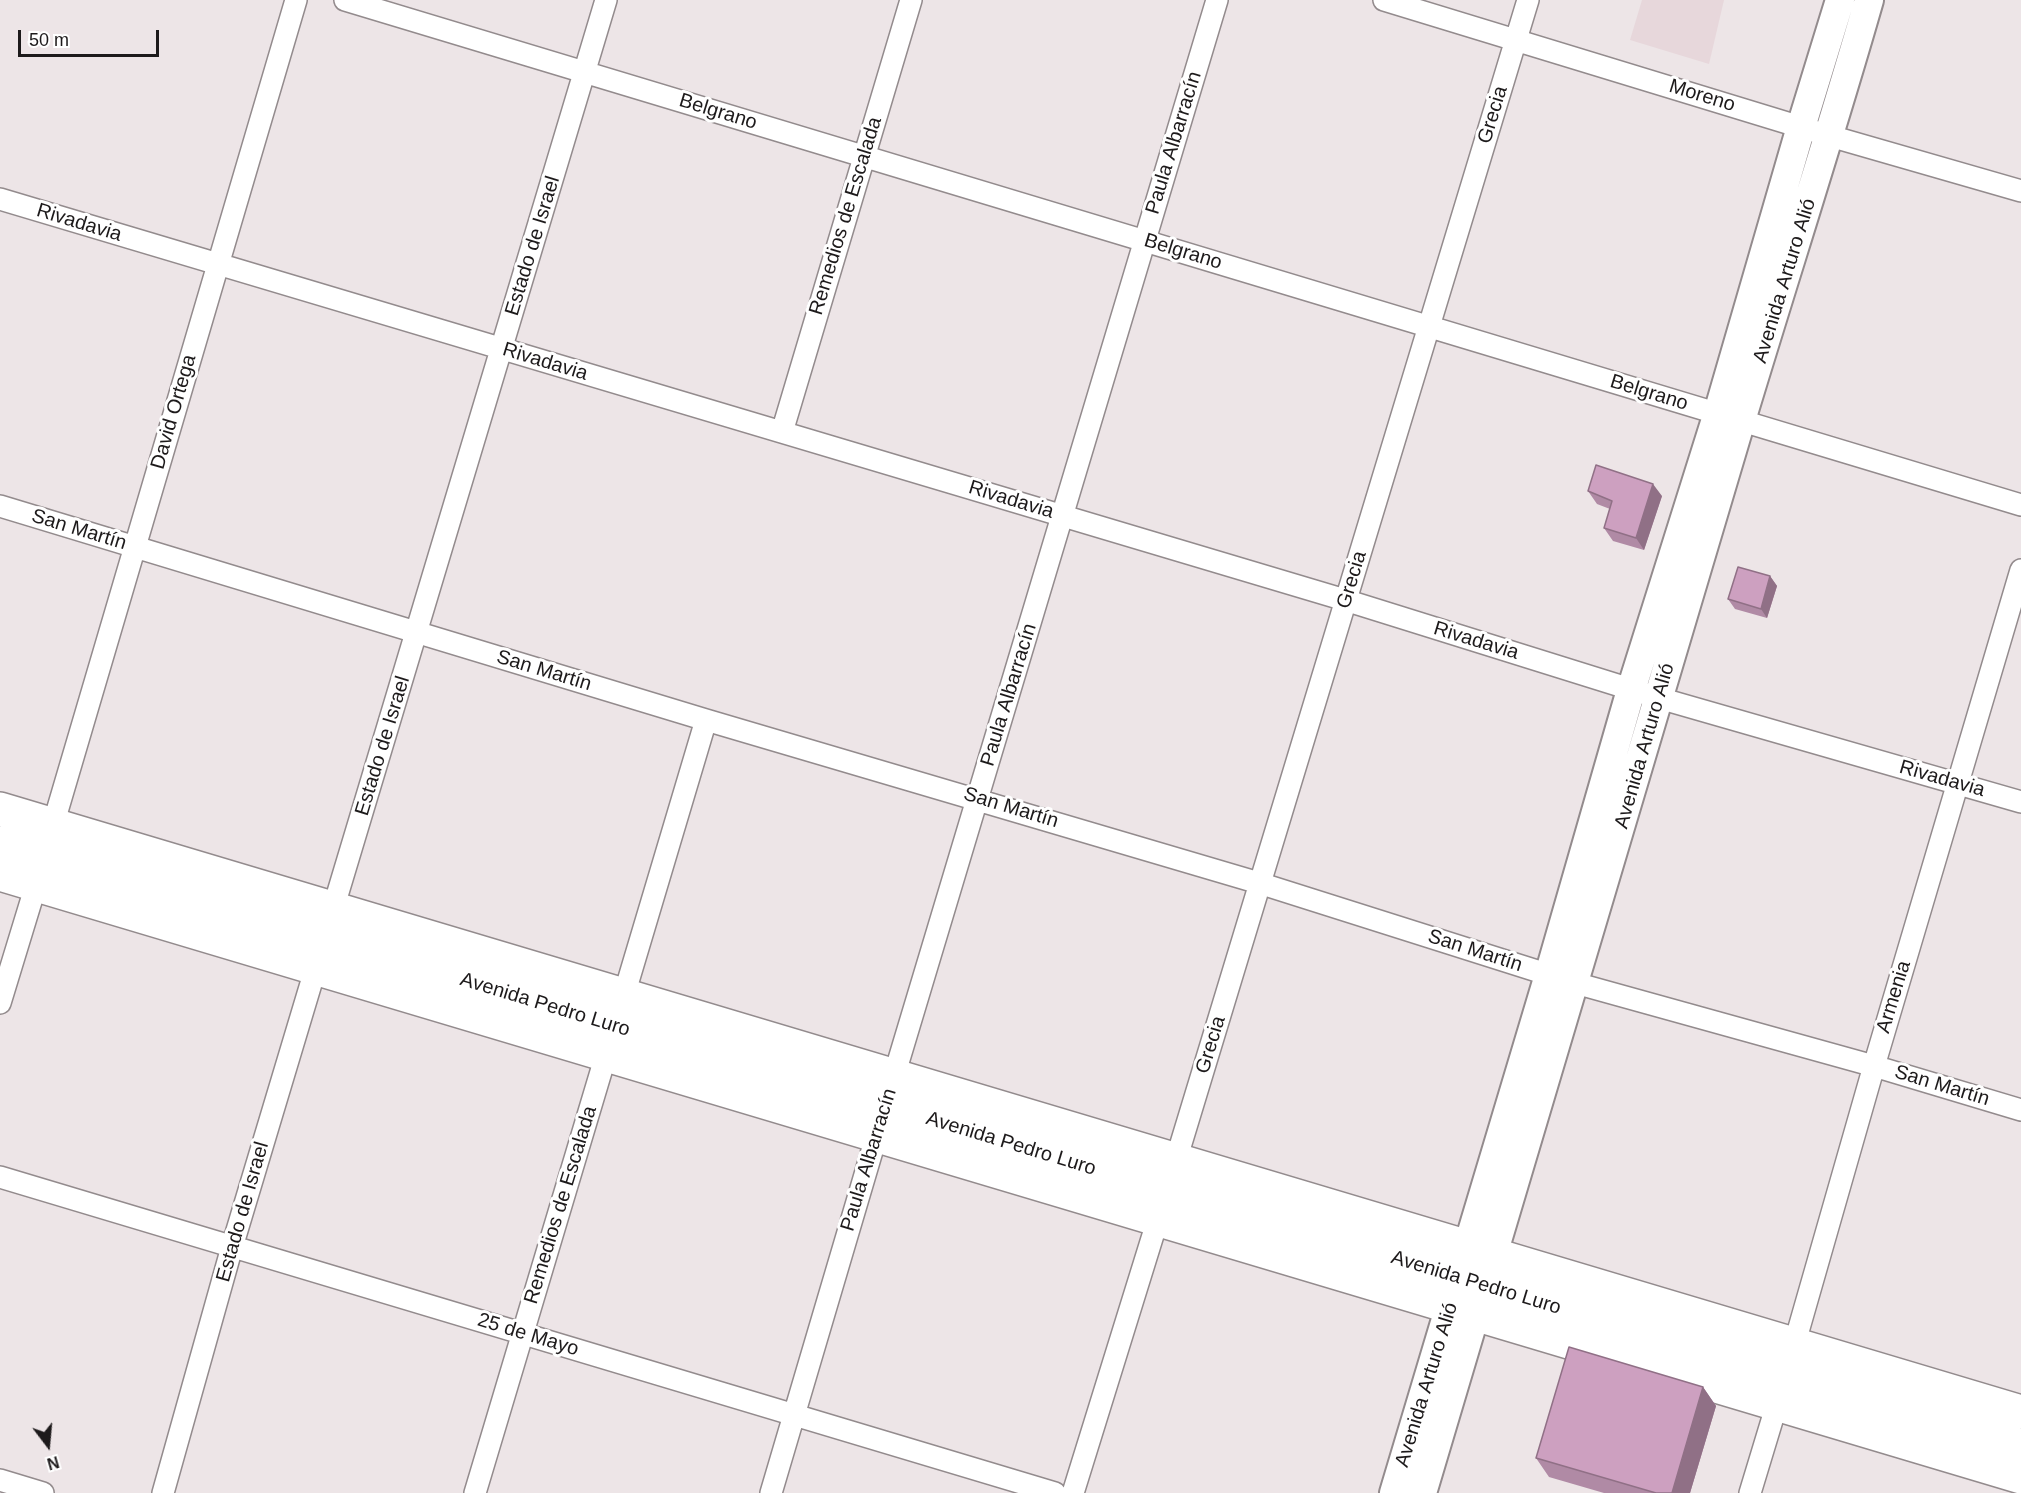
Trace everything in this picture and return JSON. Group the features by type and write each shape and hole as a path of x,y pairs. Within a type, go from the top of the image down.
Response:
{"highway":[{"name":"Avenida Pedro Luro","path":"0,809 53,825 606,1055 1176,1160 2021,1412"},
{"name":"Avenida Pedro Luro","path":"0,843 886,1106 1468,1296 1781,1390 2021,1477"},
{"name":"Avenida Pedro Luro","path":"0,874 36,885 624,995 1158,1219 1468,1296"},
{"name":"Avenida Pedro Luro","path":"1781,1390 2021,1446"}],"main road":[{"name":"Avenida Arturo Alió","path":"1394,1493 1468,1296 1562,979 1659,699 1801,127 1840,0"},
{"name":"Avenida Arturo Alió","path":"1562,979 1631,690 1830,136 1869,0"},
{"name":"Avenida Arturo Alió","path":"1422,1493 1468,1296"}],"street":[{"name":"David Ortega","path":"53,825 296,0"},
{"name":"Belgrano","path":"345,0 2021,505"},
{"name":"Estado de Israel","path":"163,1493 232,1247 606,0"},
{"name":"Remedios de Escalada","path":"782,432 911,0"},
{"name":"Paula Albarracín","path":"771,1493 1217,0"},
{"name":"Moreno","path":"1384,0 1830,136 2021,191"},
{"name":"Grecia","path":"1176,1160 1528,0"},
{"name":"Rivadavia","path":"0,199 1346,600 1659,699 2021,802"},
{"name":"San Martín","path":"0,507 706,720 978,798 1259,883 1562,979 1874,1066 2021,1110"},
{"name":"Armenia","path":"1750,1493 2021,570"},
{"path":"624,995 706,720"},
{"path":"0,1003 36,885"},
{"name":"Remedios de Escalada","path":"475,1493 606,1055"},
{"name":"25 de Mayo","path":"0,1177 1055,1493"},
{"path":"1073,1493 1158,1219"},
{"path":"0,1480 43,1493"}],"shaded area":[{"path":"1642,0 1724,0 1709,64 1630,40"}],"building":[{"path":"1596,465 1653,484 1636,538 1604,528 1612,501 1588,491"},
{"path":"1738,567 1770,576 1761,609 1728,599"},
{"path":"1569,1347 1703,1387 1672,1493 1656,1493 1536,1458"}]}
